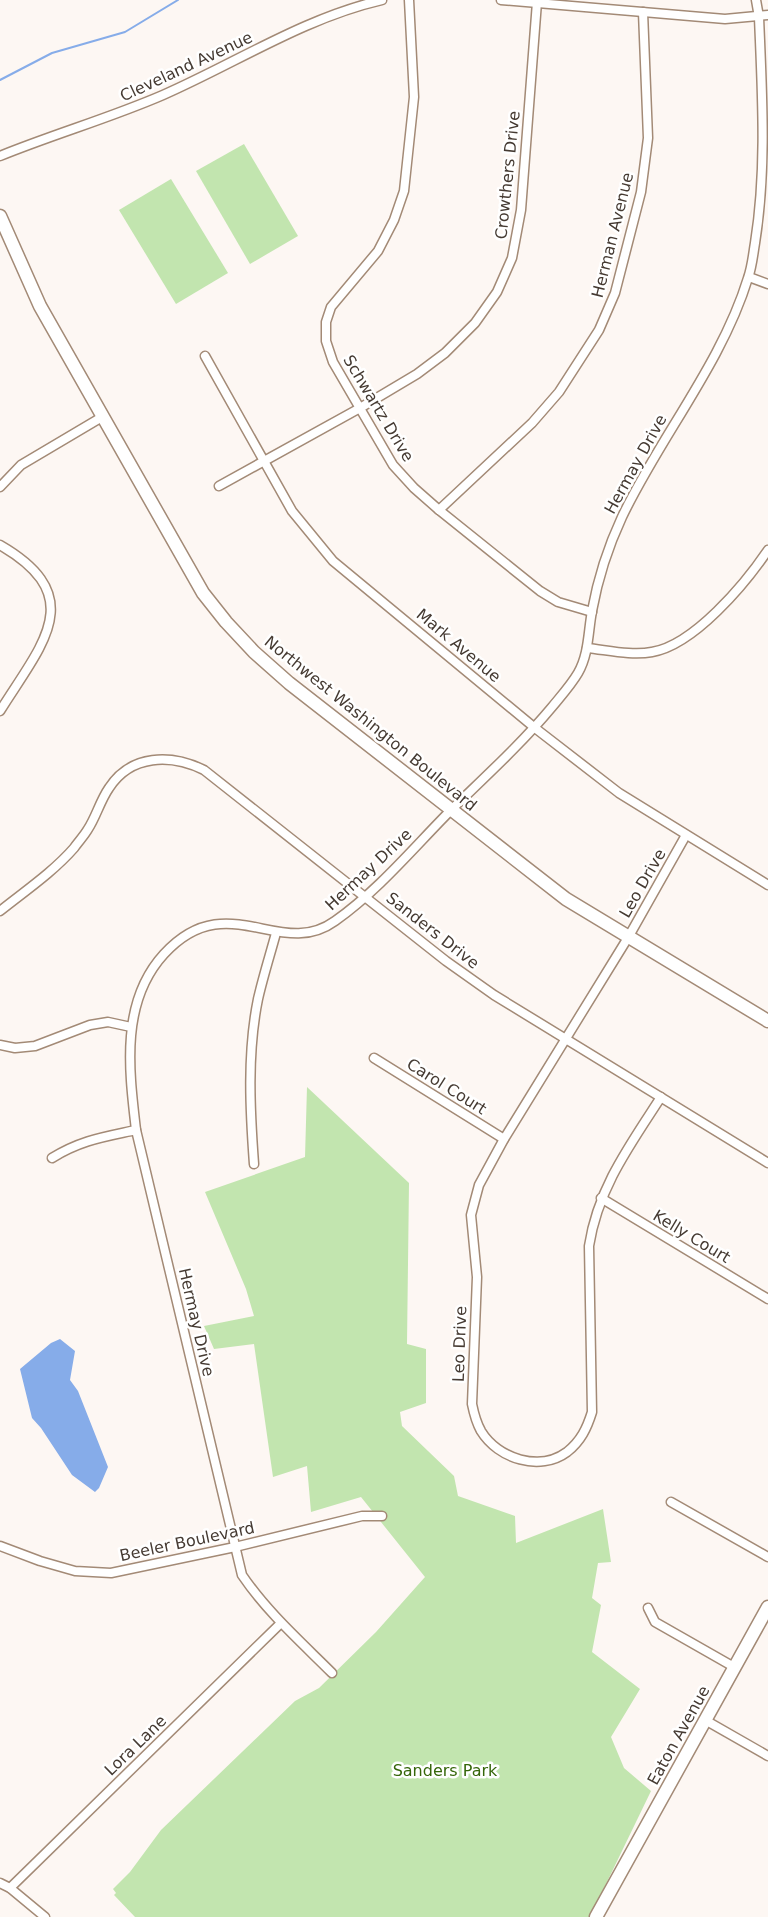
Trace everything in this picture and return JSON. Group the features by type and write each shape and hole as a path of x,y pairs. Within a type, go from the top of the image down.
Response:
{"main road":[{"name":"Northwest Washington Boulevard","path":"0,216 40,306 197,584 226,622 254,652 288,683 566,899 768,1021"},
{"name":"Eaton Avenue","path":"596,1917 768,1607"}],"street":[{"name":"Cleveland Avenue","path":"0,156 165,94 335,12 382,0"},
{"name":"Schwartz Drive","path":"409,0 414,97 404,191 394,220 378,251 331,307 326,322 326,341 333,362 393,465 414,488 540,591 558,602 592,612"},
{"path":"501,0 725,19 764,16"},
{"name":"Hermay Drive","path":"332,1673 281,1623 254,1593 242,1575 136,1130 131,1076 131,1027 141,990 153,967 178,940 208,924 230,923 251,925 276,933 304,933 320,930 333,923 365,896 535,728 566,691 579,671 587,648 592,612 607,548 627,505 711,360 749,277 758,224 764,163 764,16 756,0"},
{"name":"Crowthers Drive","path":"219,486 417,374 444,353 467,330 497,292 512,258 521,210 537,2"},
{"name":"Herman Avenue","path":"439,510 532,423 560,392 599,330 615,293 641,192 648,138 643,12"},
{"path":"749,277 768,284"},
{"name":"Mark Avenue","path":"205,356 292,511 333,561 535,728 619,793 768,885"},
{"path":"0,487 21,465 102,417"},
{"path":"0,545 22,558 37,572 47,590 52,608 50,625 44,639 0,711"},
{"path":"587,648 651,653 673,646 693,633 746,580 768,550"},
{"name":"Sanders Drive","path":"0,912 72,850 88,829 110,786 121,774 136,764 170,759 188,762 204,770 446,961 494,995 768,1163"},
{"name":"Leo Drive","path":"661,1097 613,1173 592,1222 589,1246 592,1412 586,1429 576,1444 565,1453 550,1460 531,1462 507,1456 493,1446 482,1432 475,1419 472,1404 477,1277 471,1215 478,1185 629,936 686,835"},
{"path":"254,1164 250,1088 253,1045 258,1000 276,933"},
{"path":"0,1045 15,1048 35,1046 90,1024 108,1022 131,1027"},
{"name":"Carol Court","path":"374,1058 504,1139"},
{"path":"52,1158 71,1146 91,1139 136,1130"},
{"name":"Kelly Court","path":"601,1198 768,1299"},
{"path":"671,1502 768,1557"},
{"name":"Beeler Boulevard","path":"0,1546 75,1571 111,1573 235,1547 362,1516 382,1516"},
{"path":"648,1608 655,1622 734,1667"},
{"name":"Lora Lane","path":"10,1888 281,1623"},
{"path":"705,1720 768,1756"},
{"path":"0,1883 10,1888 45,1917"}],"green space":[{"path":"244,144 298,236 250,264 196,171"},
{"path":"171,179 228,273 176,304 119,210"},
{"name":"Sanders Park","path":"307,1087 409,1183 407,1344 426,1349 426,1403 400,1412 402,1426 454,1476 458,1496 515,1516 516,1543 603,1509 611,1562 598,1563 592,1598 601,1605 592,1652 640,1689 611,1737 624,1768 651,1791 590,1917 135,1917 114,1895 116,1893 113,1889 130,1872 161,1830 295,1701 319,1688 376,1632 425,1577 361,1497 311,1512 307,1466 273,1477 254,1344 214,1349 204,1326 254,1316 246,1289 205,1192 305,1157"}],"water":[{"path":"60,1339 75,1351 70,1380 78,1391 108,1467 95,1492 72,1475 32,1418 20,1369 51,1343"}],"waterway":[{"path":"0,80 52,53 125,32 178,0"}]}
